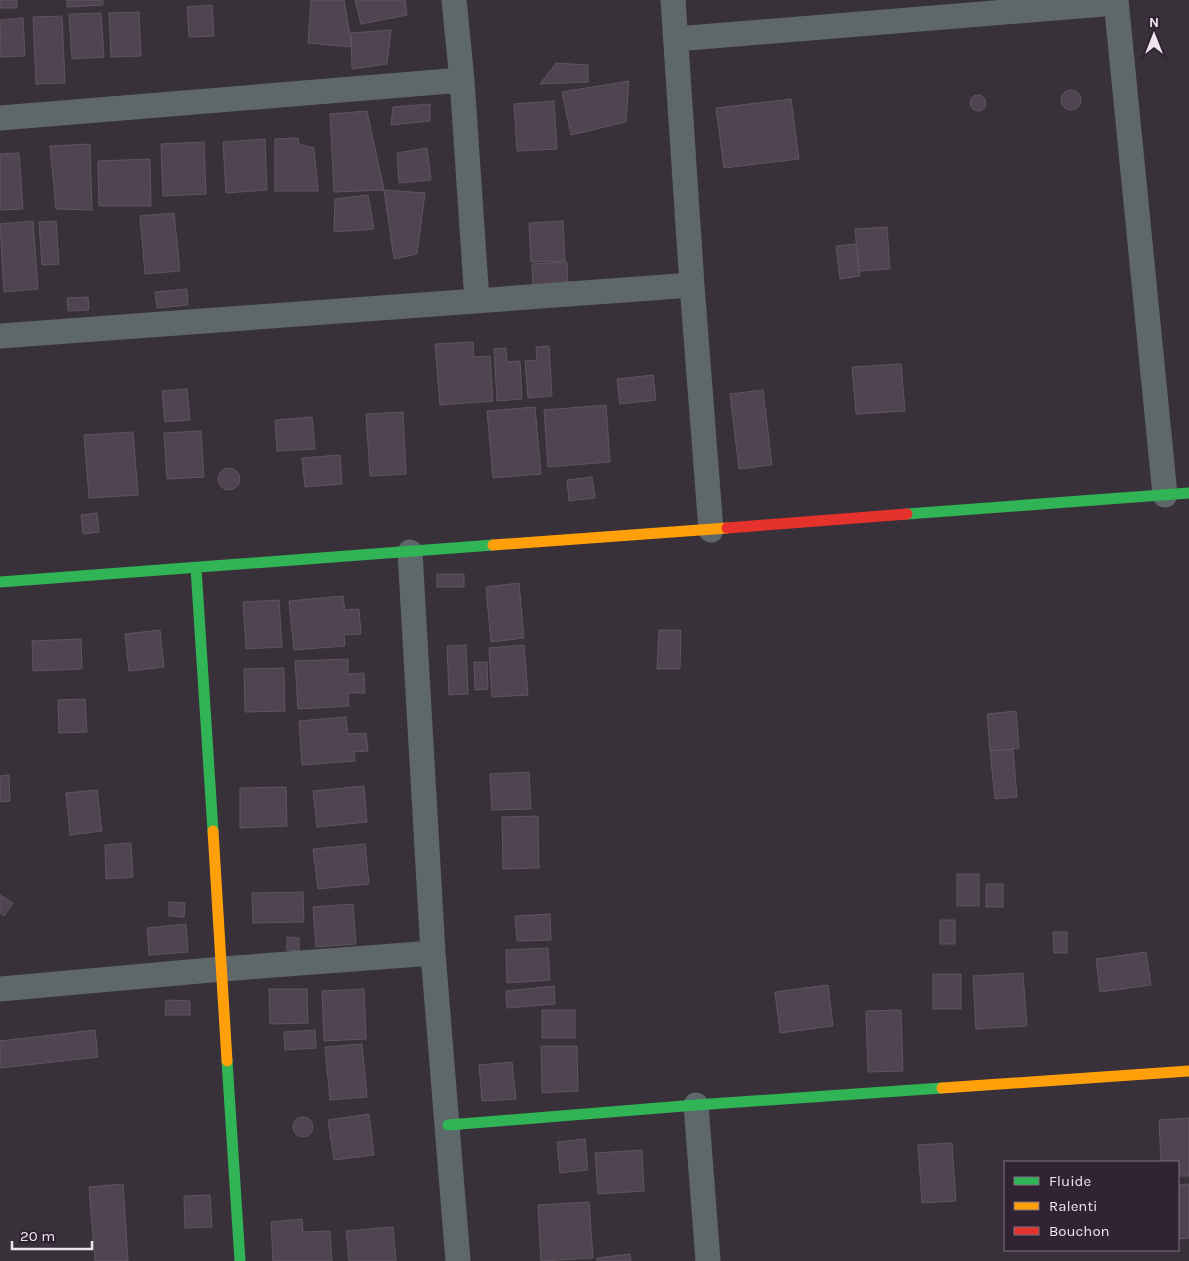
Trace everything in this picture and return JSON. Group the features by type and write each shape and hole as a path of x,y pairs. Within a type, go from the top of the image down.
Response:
{"street":[{"path":"454,0 462,80 477,301"},
{"path":"673,0 711,530"},
{"path":"676,39 1116,2 1165,495"},
{"path":"0,118 462,80"},
{"path":"0,336 692,285"},
{"path":"0,582 1189,494"},
{"path":"410,552 434,953 458,1261"},
{"path":"196,568 240,1261"},
{"path":"0,989 222,969 434,953"},
{"path":"448,1124 696,1104 1189,1071"},
{"path":"696,1104 708,1261"}],"building":[{"path":"0,0 17,0 17,8 0,8"},
{"path":"67,0 103,0 103,5 67,7"},
{"path":"311,0 344,0 352,47 308,43"},
{"path":"355,0 405,0 407,15 361,24"},
{"path":"212,5 214,36 189,37 187,7"},
{"path":"139,12 141,56 111,57 109,13"},
{"path":"101,13 104,57 72,59 69,14"},
{"path":"62,16 65,83 36,84 33,17"},
{"path":"23,18 25,56 1,57 0,20"},
{"path":"391,30 387,64 352,69 351,33"},
{"path":"556,63 588,65 588,82 540,84"},
{"path":"629,81 626,122 571,135 562,92"},
{"path":"1071,90 1078,93 1081,100 1078,107 1071,110 1064,107 1061,100 1064,93"},
{"path":"978,95 984,97 986,103 984,109 978,111 972,109 970,103 972,97"},
{"path":"791,99 799,159 724,168 716,108"},
{"path":"554,101 557,149 517,151 514,104"},
{"path":"430,104 430,121 391,125 393,107"},
{"path":"367,111 384,190 334,192 330,114"},
{"path":"298,138 299,144 314,148 318,191 275,191 275,139"},
{"path":"265,139 267,190 226,193 223,142"},
{"path":"204,142 206,194 163,196 161,144"},
{"path":"90,144 92,210 56,209 50,146"},
{"path":"427,148 431,180 399,183 397,153"},
{"path":"19,153 23,209 0,210 0,154"},
{"path":"150,159 151,206 99,206 98,161"},
{"path":"384,190 425,193 417,254 394,259"},
{"path":"368,195 374,229 334,232 335,199"},
{"path":"174,213 180,271 145,274 140,216"},
{"path":"33,221 38,289 4,292 0,224"},
{"path":"56,221 59,264 42,265 39,222"},
{"path":"563,221 565,261 531,262 529,223"},
{"path":"887,227 890,269 859,271 855,229"},
{"path":"856,244 860,276 840,279 836,246"},
{"path":"567,262 568,286 533,288 532,264"},
{"path":"187,289 188,305 157,308 155,292"},
{"path":"88,297 89,310 68,311 67,298"},
{"path":"473,342 474,357 490,356 493,401 440,405 435,344"},
{"path":"549,346 552,396 528,398 525,361 537,360 536,347"},
{"path":"506,348 507,362 520,361 522,399 497,401 494,349"},
{"path":"901,364 905,411 856,414 852,367"},
{"path":"653,375 656,400 620,404 617,379"},
{"path":"187,389 190,420 165,422 162,391"},
{"path":"763,390 772,465 739,469 730,394"},
{"path":"606,405 610,462 548,467 544,410"},
{"path":"535,407 541,474 493,478 487,411"},
{"path":"403,412 406,474 370,476 366,414"},
{"path":"312,417 315,449 277,451 275,420"},
{"path":"201,431 204,477 167,479 164,433"},
{"path":"133,432 138,495 89,498 84,435"},
{"path":"340,455 342,484 305,487 302,458"},
{"path":"225,468 233,468 240,475 240,483 233,490 225,490 218,483 218,475"},
{"path":"592,477 595,498 569,501 567,480"},
{"path":"97,513 99,532 83,534 81,515"},
{"path":"437,574 464,574 464,587 437,587"},
{"path":"519,583 524,638 491,642 486,587"},
{"path":"343,596 345,610 359,609 361,634 344,635 345,646 294,650 289,601"},
{"path":"279,600 282,647 246,649 243,602"},
{"path":"160,630 164,667 129,671 125,634"},
{"path":"659,630 681,630 680,669 657,669"},
{"path":"81,639 82,669 33,671 32,641"},
{"path":"466,645 468,694 449,695 447,646"},
{"path":"524,645 528,695 492,697 489,648"},
{"path":"348,659 348,674 364,673 365,693 348,693 349,706 298,709 295,661"},
{"path":"474,662 487,662 488,689 475,690"},
{"path":"284,668 285,711 245,712 244,669"},
{"path":"85,699 87,732 59,733 58,700"},
{"path":"1016,711 1019,748 990,751 987,714"},
{"path":"346,717 348,734 366,733 368,751 354,752 355,761 302,765 299,721"},
{"path":"1013,749 1017,797 995,799 990,751"},
{"path":"529,772 531,809 492,810 490,774"},
{"path":"9,775 10,801 0,802 0,776"},
{"path":"364,786 367,822 317,827 313,791"},
{"path":"286,787 287,826 240,828 240,788"},
{"path":"97,790 102,831 70,835 66,793"},
{"path":"538,816 539,868 503,869 502,817"},
{"path":"131,843 133,877 106,879 105,845"},
{"path":"365,844 369,884 318,889 313,849"},
{"path":"957,874 979,874 979,906 957,906"},
{"path":"986,884 1003,884 1003,907 986,907"},
{"path":"303,892 304,922 253,923 252,893"},
{"path":"0,895 13,903 4,916 0,913"},
{"path":"169,902 185,903 184,917 169,916"},
{"path":"353,904 356,944 316,947 313,907"},
{"path":"550,914 551,940 517,941 515,916"},
{"path":"940,920 955,920 955,944 940,944"},
{"path":"186,924 188,952 149,955 147,928"},
{"path":"1053,932 1067,932 1067,953 1054,953"},
{"path":"287,937 299,938 299,951 287,950"},
{"path":"548,948 550,980 507,983 506,950"},
{"path":"1146,952 1151,985 1100,992 1096,959"},
{"path":"1023,973 1027,1026 976,1029 973,976"},
{"path":"933,974 961,974 961,1009 933,1009"},
{"path":"828,985 833,1026 780,1033 775,992"},
{"path":"554,986 555,1004 507,1008 506,991"},
{"path":"269,989 307,989 308,1023 270,1024"},
{"path":"364,989 366,1039 324,1041 322,991"},
{"path":"166,1000 190,1001 190,1015 165,1015"},
{"path":"542,1010 575,1010 575,1038 542,1038"},
{"path":"901,1010 903,1071 868,1072 866,1011"},
{"path":"95,1030 98,1057 0,1068 0,1041"},
{"path":"315,1030 316,1048 285,1050 284,1032"},
{"path":"362,1044 367,1097 330,1100 325,1047"},
{"path":"541,1046 577,1046 578,1091 542,1093"},
{"path":"512,1062 516,1099 482,1101 479,1065"},
{"path":"369,1114 374,1155 334,1160 328,1120"},
{"path":"303,1117 310,1120 313,1127 310,1134 303,1137 296,1134 293,1127 296,1120"},
{"path":"1189,1118 1189,1176 1179,1176 1179,1161 1161,1161 1159,1120"},
{"path":"585,1139 588,1170 560,1173 557,1142"},
{"path":"952,1143 956,1201 922,1203 918,1145"},
{"path":"642,1150 644,1191 598,1194 595,1153"},
{"path":"123,1184 128,1261 95,1261 89,1187"},
{"path":"1189,1184 1189,1238 1179,1239 1179,1185"},
{"path":"210,1195 212,1227 185,1228 184,1196"},
{"path":"589,1202 593,1258 541,1261 538,1205"},
{"path":"302,1219 303,1232 330,1231 332,1261 273,1261 271,1222"},
{"path":"393,1227 396,1261 349,1261 346,1231"},
{"path":"630,1254 631,1261 597,1261 597,1258"}],"traffic: fast":[{"path":"907,514 1189,493"},
{"path":"0,582 493,545"},
{"path":"196,568 213,831"},
{"path":"227,1061 240,1261"},
{"path":"448,1125 942,1088"}],"traffic: slow":[{"path":"493,545 727,528"},
{"path":"213,831 227,1061"},
{"path":"942,1088 1189,1071"}],"traffic: jam":[{"path":"727,528 907,514"}]}
